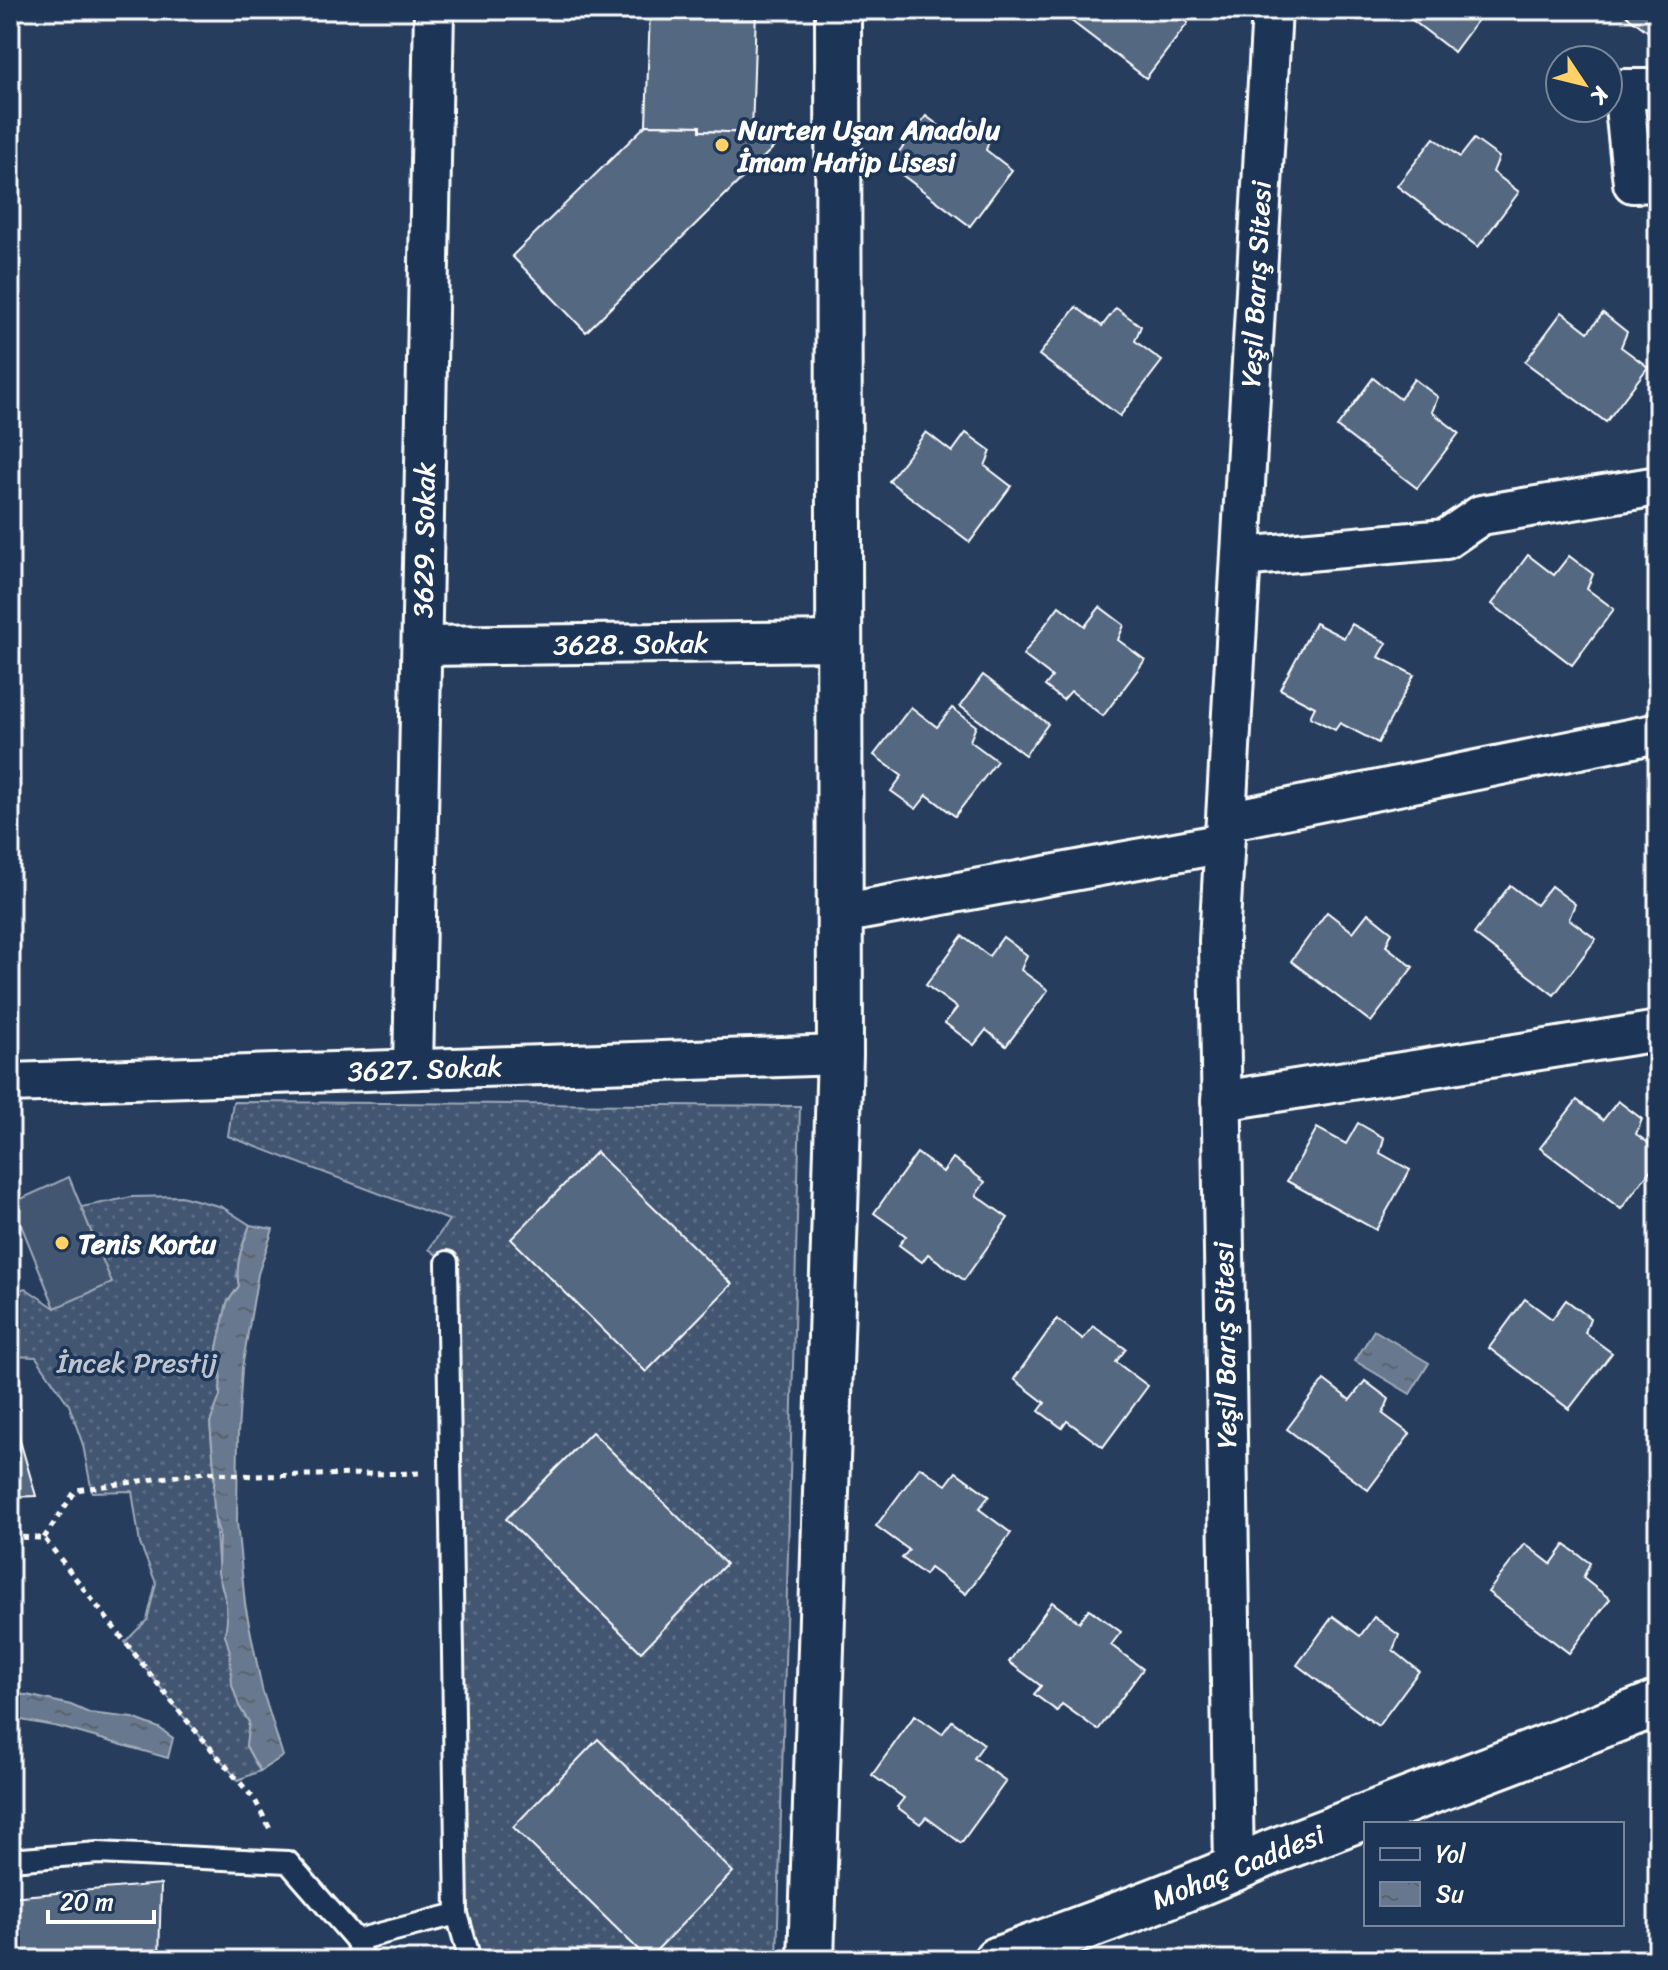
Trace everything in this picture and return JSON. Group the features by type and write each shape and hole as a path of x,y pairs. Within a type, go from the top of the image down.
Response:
{"street":[{"name":"3629. Sokak","path":"413,1069 434,10"},
{"path":"811,1960 840,1055 838,10"},
{"name":"Yeşil Barış Sitesi","path":"1234,1869 1219,941 1272,10"},
{"path":"1658,89 1623,89 1633,183 1658,182"},
{"path":"1241,557 1446,539 1481,515 1658,486"},
{"name":"3628. Sokak","path":"422,646 840,641"},
{"path":"840,914 1225,832 1658,733"},
{"path":"1221,1101 1658,1031"},
{"name":"3627. Sokak","path":"10,1083 840,1055"},
{"name":"Mohaç Caddesi","path":"996,1960 1114,1917 1272,1852 1658,1703"}],"lane":[{"path":"447,1262 457,1914 470,1960"},
{"path":"10,1860 98,1853 288,1862 356,1940 363,1960"},
{"path":"356,1940 457,1914"}],"path":[{"path":"44,1538 76,1490 205,1472 255,1476 450,1473"},
{"path":"10,1537 44,1538"},
{"path":"44,1538 183,1716 255,1800 288,1862"}],"green space":[{"path":"233,1102 800,1106 777,1960 483,1960 457,1914 447,1263 429,1249 449,1220 228,1136"},
{"name":"Tenis Kortu","path":"69,1177 112,1283 55,1308 12,1203"},
{"name":"İncek Prestij","path":"181,1196 222,1207 250,1225 238,1263 239,1286 227,1303 217,1348 221,1370 220,1397 210,1423 218,1561 226,1602 232,1669 239,1706 249,1722 246,1746 260,1771 238,1780 125,1642 147,1620 156,1583 140,1544 132,1491 92,1492 83,1445 69,1405 36,1357 10,1356 10,1294 25,1288 55,1308 81,1207 132,1197"}],"water":[{"path":"250,1225 273,1229 258,1274 242,1368 237,1522 245,1604 262,1689 283,1756 260,1771 246,1746 249,1722 239,1706 232,1685 230,1652 225,1635 226,1602 218,1573 219,1533 213,1496 215,1476 210,1423 220,1396 221,1370 217,1348 227,1303 239,1286 238,1263"},
{"path":"1374,1330 1429,1363 1410,1394 1355,1361"},
{"path":"10,1694 71,1705 89,1713 133,1718 159,1728 173,1738 168,1758 59,1727 10,1718"}],"building":[{"path":"650,10 756,10 752,133 700,131 700,126 646,125"},
{"path":"1071,10 1172,10 1188,23 1146,78 1066,17"},
{"path":"1399,10 1485,10 1454,52"},
{"path":"1619,10 1658,10 1658,39"},
{"path":"926,116 953,136 967,117 991,135 986,150 1012,170 970,226 889,165"},
{"path":"646,125 700,126 700,131 752,133 752,125 774,147 586,332 512,256"},
{"path":"1434,138 1460,157 1474,139 1499,157 1493,172 1519,192 1478,247 1397,186"},
{"path":"1076,307 1102,326 1116,308 1141,326 1135,341 1162,361 1120,416 1039,355"},
{"path":"1562,312 1588,332 1603,313 1627,332 1621,347 1648,367 1606,422 1525,362"},
{"path":"1373,378 1400,399 1414,379 1438,397 1432,412 1459,433 1417,488 1337,427"},
{"path":"926,432 952,452 966,433 991,451 985,466 1011,486 970,542 889,481"},
{"path":"1528,555 1554,575 1569,556 1593,574 1587,589 1614,609 1572,665 1492,604"},
{"path":"1059,606 1085,626 1100,607 1124,625 1118,640 1145,660 1103,716 1071,691 1063,700 1045,686 1052,677 1023,655"},
{"path":"1315,623 1344,638 1352,624 1387,643 1379,657 1414,675 1378,743 1340,723 1335,730 1310,717 1315,707 1280,689"},
{"path":"983,675 1048,724 1025,755 960,706"},
{"path":"911,707 937,727 952,708 976,726 970,741 997,761 955,816 927,795 916,809 891,791 902,776 874,755"},
{"path":"1510,885 1536,905 1551,886 1575,904 1569,919 1596,939 1554,995 1474,934"},
{"path":"1327,912 1353,932 1368,913 1392,932 1386,946 1413,967 1371,1022 1291,961"},
{"path":"962,936 989,956 1003,937 1027,955 1021,970 1048,990 1006,1046 986,1030 974,1045 945,1023 957,1008 926,985"},
{"path":"1577,1100 1603,1120 1618,1101 1642,1119 1636,1134 1658,1150 1658,1160 1621,1209 1540,1148"},
{"path":"1358,1123 1384,1138 1380,1153 1410,1170 1376,1230 1287,1181 1317,1128 1346,1144"},
{"path":"596,1152 732,1284 646,1372 511,1239"},
{"path":"917,1153 943,1172 953,1158 985,1182 976,1195 1008,1218 964,1280 928,1254 922,1262 899,1245 906,1236 874,1213"},
{"path":"1525,1299 1552,1319 1566,1300 1590,1318 1585,1333 1612,1353 1569,1409 1489,1348"},
{"path":"1057,1319 1083,1339 1093,1326 1126,1349 1116,1362 1148,1386 1103,1447 1067,1421 1062,1428 1039,1411 1045,1403 1014,1379"},
{"path":"1324,1380 1350,1400 1365,1381 1389,1399 1383,1414 1410,1434 1368,1490 1287,1429"},
{"path":"10,1406 36,1496 10,1497"},
{"path":"592,1432 726,1564 641,1652 506,1519"},
{"path":"920,1467 946,1485 956,1472 989,1496 979,1509 1011,1533 966,1594 930,1568 925,1575 902,1558 909,1550 876,1526"},
{"path":"1525,1544 1551,1564 1565,1545 1590,1563 1583,1578 1610,1599 1569,1653 1488,1592"},
{"path":"1052,1602 1079,1622 1089,1609 1121,1632 1111,1645 1143,1669 1098,1730 1062,1704 1057,1711 1034,1694 1041,1686 1009,1662"},
{"path":"1333,1616 1360,1636 1374,1617 1399,1635 1393,1650 1419,1671 1378,1726 1297,1665"},
{"path":"915,1715 942,1734 952,1721 984,1744 974,1758 1006,1781 961,1843 926,1817 920,1824 897,1807 904,1798 872,1775"},
{"path":"598,1739 733,1872 648,1959 513,1827"},
{"path":"161,1884 159,1960 10,1960 10,1897"}],"place":[{"name":"Nurten Uşan Anadolu İmam Hatip Lisesi","path":"722,145"},
{"name":"Tenis Kortu","path":"62,1243"}]}
